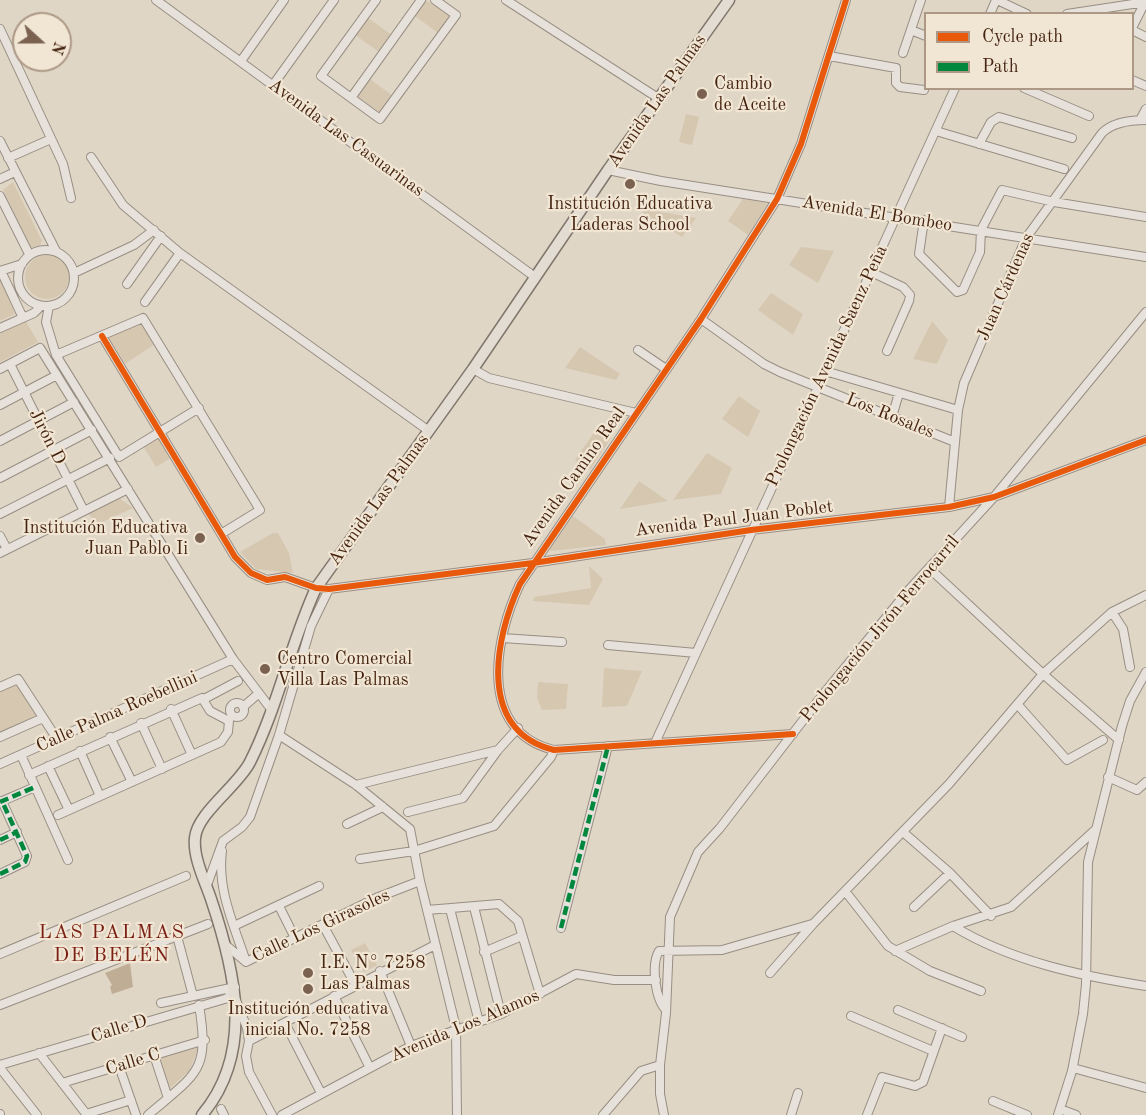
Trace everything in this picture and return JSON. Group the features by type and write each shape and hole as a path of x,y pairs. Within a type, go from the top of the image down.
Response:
{"main road":[{"name":"Avenida Las Palmas","path":"202,1115 215,1100 230,1066 236,1025 236,1000 227,946 195,851 198,825 239,779 250,762 271,709 285,691 300,624 316,588 473,369 608,170 729,0"}],"street":[{"name":"Avenida Las Casuarinas","path":"156,0 535,277"},
{"path":"241,61 284,0"},
{"path":"273,85 334,0"},
{"path":"376,0 321,76 380,119 456,15 435,0"},
{"path":"351,98 421,0"},
{"path":"506,0 658,98"},
{"name":"Avenida Camino Real","path":"554,750 542,747 518,728 504,709 499,695 498,675 502,638 510,604 533,563 701,319 777,199 801,144 846,0"},
{"path":"903,53 921,0"},
{"path":"997,0 1023,12"},
{"path":"1085,12 1145,2"},
{"path":"1134,25 1145,2"},
{"path":"915,18 924,19"},
{"path":"0,29 63,164 71,198"},
{"path":"911,30 924,35"},
{"path":"829,56 896,68 896,83 900,87 924,90"},
{"name":"Prolongación Avenida Saenz Peña","path":"655,743 955,90"},
{"path":"1028,90 1089,116"},
{"path":"1143,120 1146,109"},
{"path":"979,144 991,122 999,117 1072,138"},
{"name":"Juan Cárdenas","path":"949,507 958,410 964,383 1026,238 1107,128 1143,120"},
{"path":"936,131 1064,169"},
{"path":"8,158 51,139"},
{"path":"0,141 56,251 68,259 74,273 73,288 69,295 56,304 45,306 0,328"},
{"path":"91,157 123,205 180,253 429,431"},
{"name":"Avenida El Bombeo","path":"608,170 1146,257"},
{"path":"0,179 15,172"},
{"path":"924,220 919,254 957,292 963,290 980,252 981,230 1002,190 1054,202 1146,217"},
{"path":"0,196 3,212 29,254"},
{"path":"74,273 157,233"},
{"path":"127,284 157,233"},
{"path":"45,306 28,299 23,293 18,278 22,264 29,254 40,250 56,251"},
{"path":"145,302 180,253"},
{"path":"22,264 0,271 23,318"},
{"path":"871,272 903,287 910,295 887,351"},
{"path":"45,306 46,322 56,356 119,457 199,408"},
{"name":"Prolongación Jirón Ferrocarril","path":"664,1115 660,1094 660,1065 666,1010 670,917 691,864 928,568 994,497 1146,312"},
{"path":"34,313 46,322"},
{"path":"56,356 143,318 260,510 221,534"},
{"name":"Los Rosales","path":"701,319 764,364 817,388 956,442"},
{"name":"Avenida Paul Juan Poblet","path":"102,336 235,557 251,573 267,580 285,577 316,588 329,589 533,563 751,530 949,507 994,497 1146,440"},
{"path":"0,369 40,348 233,659 271,709"},
{"path":"638,350 666,369"},
{"name":"Jirón D","path":"10,364 84,511"},
{"path":"473,369 498,380 636,413"},
{"path":"825,372 958,410"},
{"path":"0,405 57,375"},
{"path":"892,417 899,393"},
{"path":"0,441 74,402"},
{"path":"0,478 93,430"},
{"path":"0,514 110,458"},
{"path":"0,536 3,551 128,489"},
{"path":"970,502 975,505 976,516"},
{"path":"928,568 1043,674 1119,740"},
{"path":"207,885 223,841 248,821 279,735 285,691 311,626 329,589"},
{"path":"770,973 813,924 949,784 1043,674 1112,612 1146,595"},
{"path":"1112,612 1123,629 1130,666"},
{"path":"502,638 562,642"},
{"path":"608,645 696,653"},
{"name":"Calle Palma Roebellini","path":"0,764 233,659"},
{"path":"1076,1115 1059,1112 1073,1068 1083,1014 1086,976 1086,889 1095,830 1130,701 1146,672"},
{"path":"0,687 18,679 57,739"},
{"path":"1140,680 1146,689"},
{"path":"29,774 171,710 204,699 238,681"},
{"path":"58,815 225,738 230,708 234,704 243,707 258,694"},
{"path":"204,699 210,711 230,717"},
{"path":"1018,705 1067,760 1103,740"},
{"path":"171,710 192,755"},
{"path":"0,737 43,718"},
{"path":"141,723 162,769"},
{"path":"408,812 463,798 498,750 518,728"},
{"path":"360,859 414,851 494,826 551,757 554,750 793,734"},
{"path":"279,735 356,785 410,829 426,910 456,1028 457,1115"},
{"path":"110,737 132,782"},
{"path":"561,928 608,746"},
{"path":"356,785 498,750"},
{"path":"80,751 100,796"},
{"path":"21,755 68,860"},
{"path":"48,766 69,810"},
{"path":"1108,777 1137,790 1146,782"},
{"path":"0,874 27,858 1,801 35,787"},
{"path":"347,824 383,807"},
{"path":"895,951 953,926 1011,908 1095,830"},
{"path":"0,840 17,832"},
{"path":"903,832 950,873 991,916"},
{"path":"223,841 220,867 222,892 246,962"},
{"path":"914,907 950,873"},
{"path":"0,954 186,876"},
{"name":"Calle Los Girasoles","path":"227,946 246,962 376,898 420,881"},
{"path":"234,926 319,886"},
{"path":"845,891 881,938 895,951 930,971 981,991"},
{"path":"210,896 228,908"},
{"path":"426,910 499,904 518,921 540,994"},
{"path":"279,906 295,938"},
{"path":"474,907 501,1014"},
{"path":"450,909 479,1022"},
{"path":"0,1005 208,924"},
{"path":"666,1010 660,1002 656,980 657,955 661,950 722,950 813,924"},
{"path":"323,925 356,984"},
{"path":"953,926 980,941 1086,976 1146,986"},
{"path":"177,936 193,996"},
{"path":"484,952 522,936"},
{"path":"249,1041 380,971 435,945"},
{"path":"380,971 411,1046"},
{"name":"Avenida Los Alamos","path":"282,1115 411,1046 456,1028 501,1014 576,974 614,980 656,980"},
{"path":"161,1003 234,987"},
{"name":"Calle D","path":"0,1066 228,998 234,987"},
{"path":"334,996 370,1068"},
{"path":"236,1000 245,1018 249,1041 246,1056 249,1072 272,1115"},
{"path":"148,1115 194,1074 202,1058 205,1040 199,1005"},
{"path":"898,1010 962,1037"},
{"path":"850,1016 933,1051"},
{"path":"285,1023 321,1093"},
{"path":"867,1115 882,1077 920,1085 942,1028"},
{"name":"Calle C","path":"62,1083 205,1040"},
{"path":"39,1053 87,1115 131,1100"},
{"path":"154,1055 168,1098"},
{"path":"603,1115 641,1071 660,1065"},
{"path":"0,1066 37,1115"},
{"path":"119,1066 136,1115"},
{"path":"1073,1068 1146,1089"},
{"path":"791,1115 798,1093"},
{"path":"993,1101 1027,1115"}],"shaded area":[{"path":"426,0 451,16 438,33 415,16"},
{"path":"368,18 392,35 379,52 355,35"},
{"path":"370,79 393,96 381,113 357,96"},
{"path":"686,114 699,117 692,145 679,142"},
{"path":"13,182 42,241 40,245 31,248 3,190"},
{"path":"743,199 768,203 748,235 728,221"},
{"path":"644,209 696,218 682,237 642,212"},
{"path":"801,247 834,251 818,283 789,265"},
{"path":"47,255 56,256 63,261 68,268 68,286 63,293 56,298 47,299 38,298 31,293 26,286 25,277 26,268 31,261 38,256"},
{"path":"0,279 15,314 0,321"},
{"path":"771,293 803,314 793,335 758,310"},
{"path":"25,320 38,342 0,362 0,331"},
{"path":"932,321 948,340 937,364 913,359"},
{"path":"142,322 155,344 125,364 108,336"},
{"path":"580,347 620,374 616,380 565,368"},
{"path":"739,396 760,411 748,437 722,419"},
{"path":"597,428 611,438 590,470 575,460"},
{"path":"158,437 171,458 156,467 143,446"},
{"path":"707,453 732,468 721,494 673,500"},
{"path":"639,481 668,501 620,509"},
{"path":"119,498 133,508 96,525 88,512"},
{"path":"573,516 605,539 606,545 550,551 549,548"},
{"path":"273,533 278,533 289,553 293,573 256,569 240,552"},
{"path":"589,566 603,579 589,605 533,601 534,597 591,588"},
{"path":"604,668 642,671 627,706 602,707"},
{"path":"538,682 568,684 566,709 542,710 537,698"},
{"path":"16,684 37,715 0,733 0,690"},
{"path":"365,943 377,965 364,972 351,950"},
{"path":"130,963 133,987 112,994 110,987 112,985 105,973"},
{"path":"199,1046 190,1070 169,1089 160,1058"}],"marked path":[{"path":"561,928 608,746"},
{"path":"0,802 35,787"},
{"path":"0,874 25,862 27,856 2,801"},
{"path":"0,840 17,832"}],"cycle path":[{"path":"793,734 554,750 529,740 512,724 502,703 498,680 499,655 511,606 520,584 701,319 777,199 801,144 846,0"},
{"path":"102,336 235,557 251,573 267,580 285,577 316,588 329,589 533,563 751,530 949,507 994,497 1146,440"}],"place":[{"name":"Cambio de Aceite","path":"702,94"},
{"name":"Institución Educativa Laderas School","path":"630,184"},
{"name":"Institución Educativa Juan Pablo Ii","path":"200,538"},
{"name":"Centro Comercial Villa Las Palmas","path":"265,669"},
{"name":"I.E. N° 7258 Las Palmas","path":"308,973"},
{"name":"Institución educativa inicial No. 7258","path":"308,989"}],"district":[{"name":"LAS PALMAS DE BELÉN","path":"112,944"}]}
